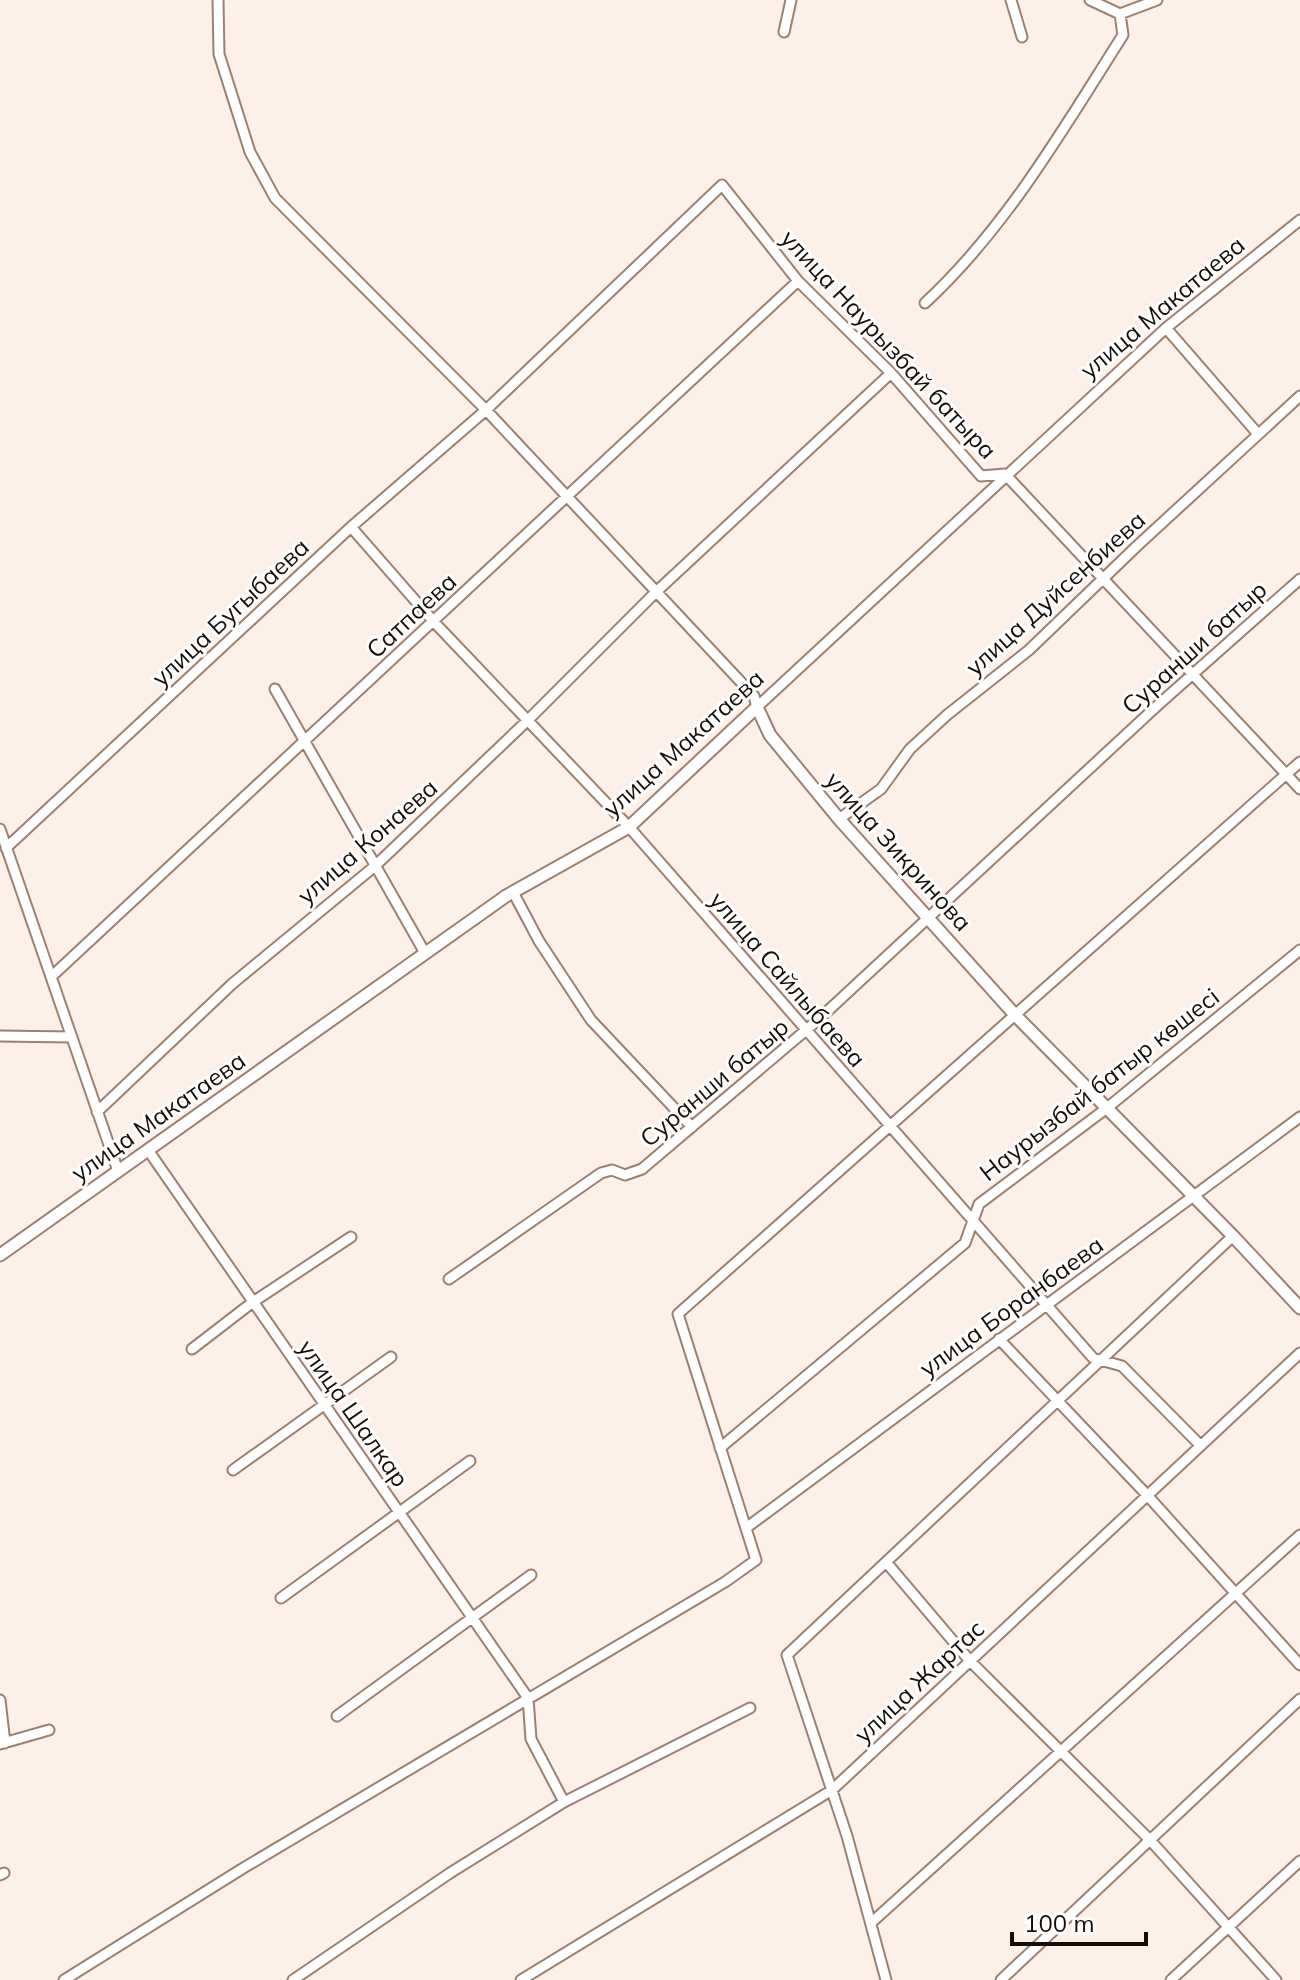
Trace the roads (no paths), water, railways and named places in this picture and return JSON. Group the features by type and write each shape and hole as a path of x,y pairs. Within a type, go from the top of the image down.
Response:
{"street":[{"name":"улица Зикринова","path":"218,0 219,54 250,152 275,198 486,410 754,696 770,735 839,819 1016,1016 1300,1308"},
{"path":"784,32 791,0"},
{"path":"1011,0 1022,37"},
{"path":"1090,0 1120,14 1157,0"},
{"path":"925,303 957,273 1028,183 1123,35 1120,14"},
{"name":"улица Бугыбаева","path":"6,848 351,527 486,410 722,185"},
{"name":"улица Наурызбай батыра","path":"722,185 798,281 891,373 981,476 1005,474 1300,789"},
{"name":"улица Макатаева","path":"0,1255 513,892 629,827 1005,474 1166,328 1300,220"},
{"name":"Сатпаева","path":"51,977 798,281"},
{"path":"1166,328 1258,434"},
{"name":"улица Конаева","path":"97,1112 232,984 375,866 656,592 891,373"},
{"name":"улица Дуйсенбиева","path":"839,819 881,789 910,749 947,715 1029,650 1300,396"},
{"name":"улица Сайлыбаева","path":"351,527 434,622 629,827 1093,1358 1122,1366 1200,1445"},
{"name":"Суранши батыр","path":"449,1279 601,1173 612,1170 625,1175 634,1173 692,1127 805,1031 1300,579"},
{"path":"275,689 425,953"},
{"path":"64,1980 245,1867 725,1582 756,1560 678,1314 1300,762"},
{"path":"0,829 118,1171"},
{"path":"513,892 539,941 591,1020 692,1127"},
{"name":"Наурызбай батыр көшесі","path":"720,1448 965,1243 979,1204 1107,1108 1300,950"},
{"path":"0,1036 72,1037"},
{"name":"улица Боранбаева","path":"746,1528 1300,1117"},
{"name":"улица Шалкар","path":"148,1150 528,1698"},
{"path":"886,1980 832,1790 787,1655 1233,1236"},
{"path":"192,1349 253,1302 351,1237"},
{"path":"999,1339 1147,1495 1300,1665"},
{"name":"улица Жартас","path":"521,1980 832,1790 1300,1353"},
{"path":"233,1470 391,1357"},
{"path":"281,1598 470,1461"},
{"path":"871,1923 1300,1535"},
{"path":"886,1562 970,1661 1150,1840 1276,1980"},
{"path":"337,1716 531,1575"},
{"path":"528,1698 531,1739 564,1802"},
{"path":"1001,1980 1300,1699"},
{"path":"0,1700 2,1744 49,1730"},
{"path":"293,1980 450,1873 564,1802 750,1708"},
{"path":"1171,1980 1300,1861"}]}
